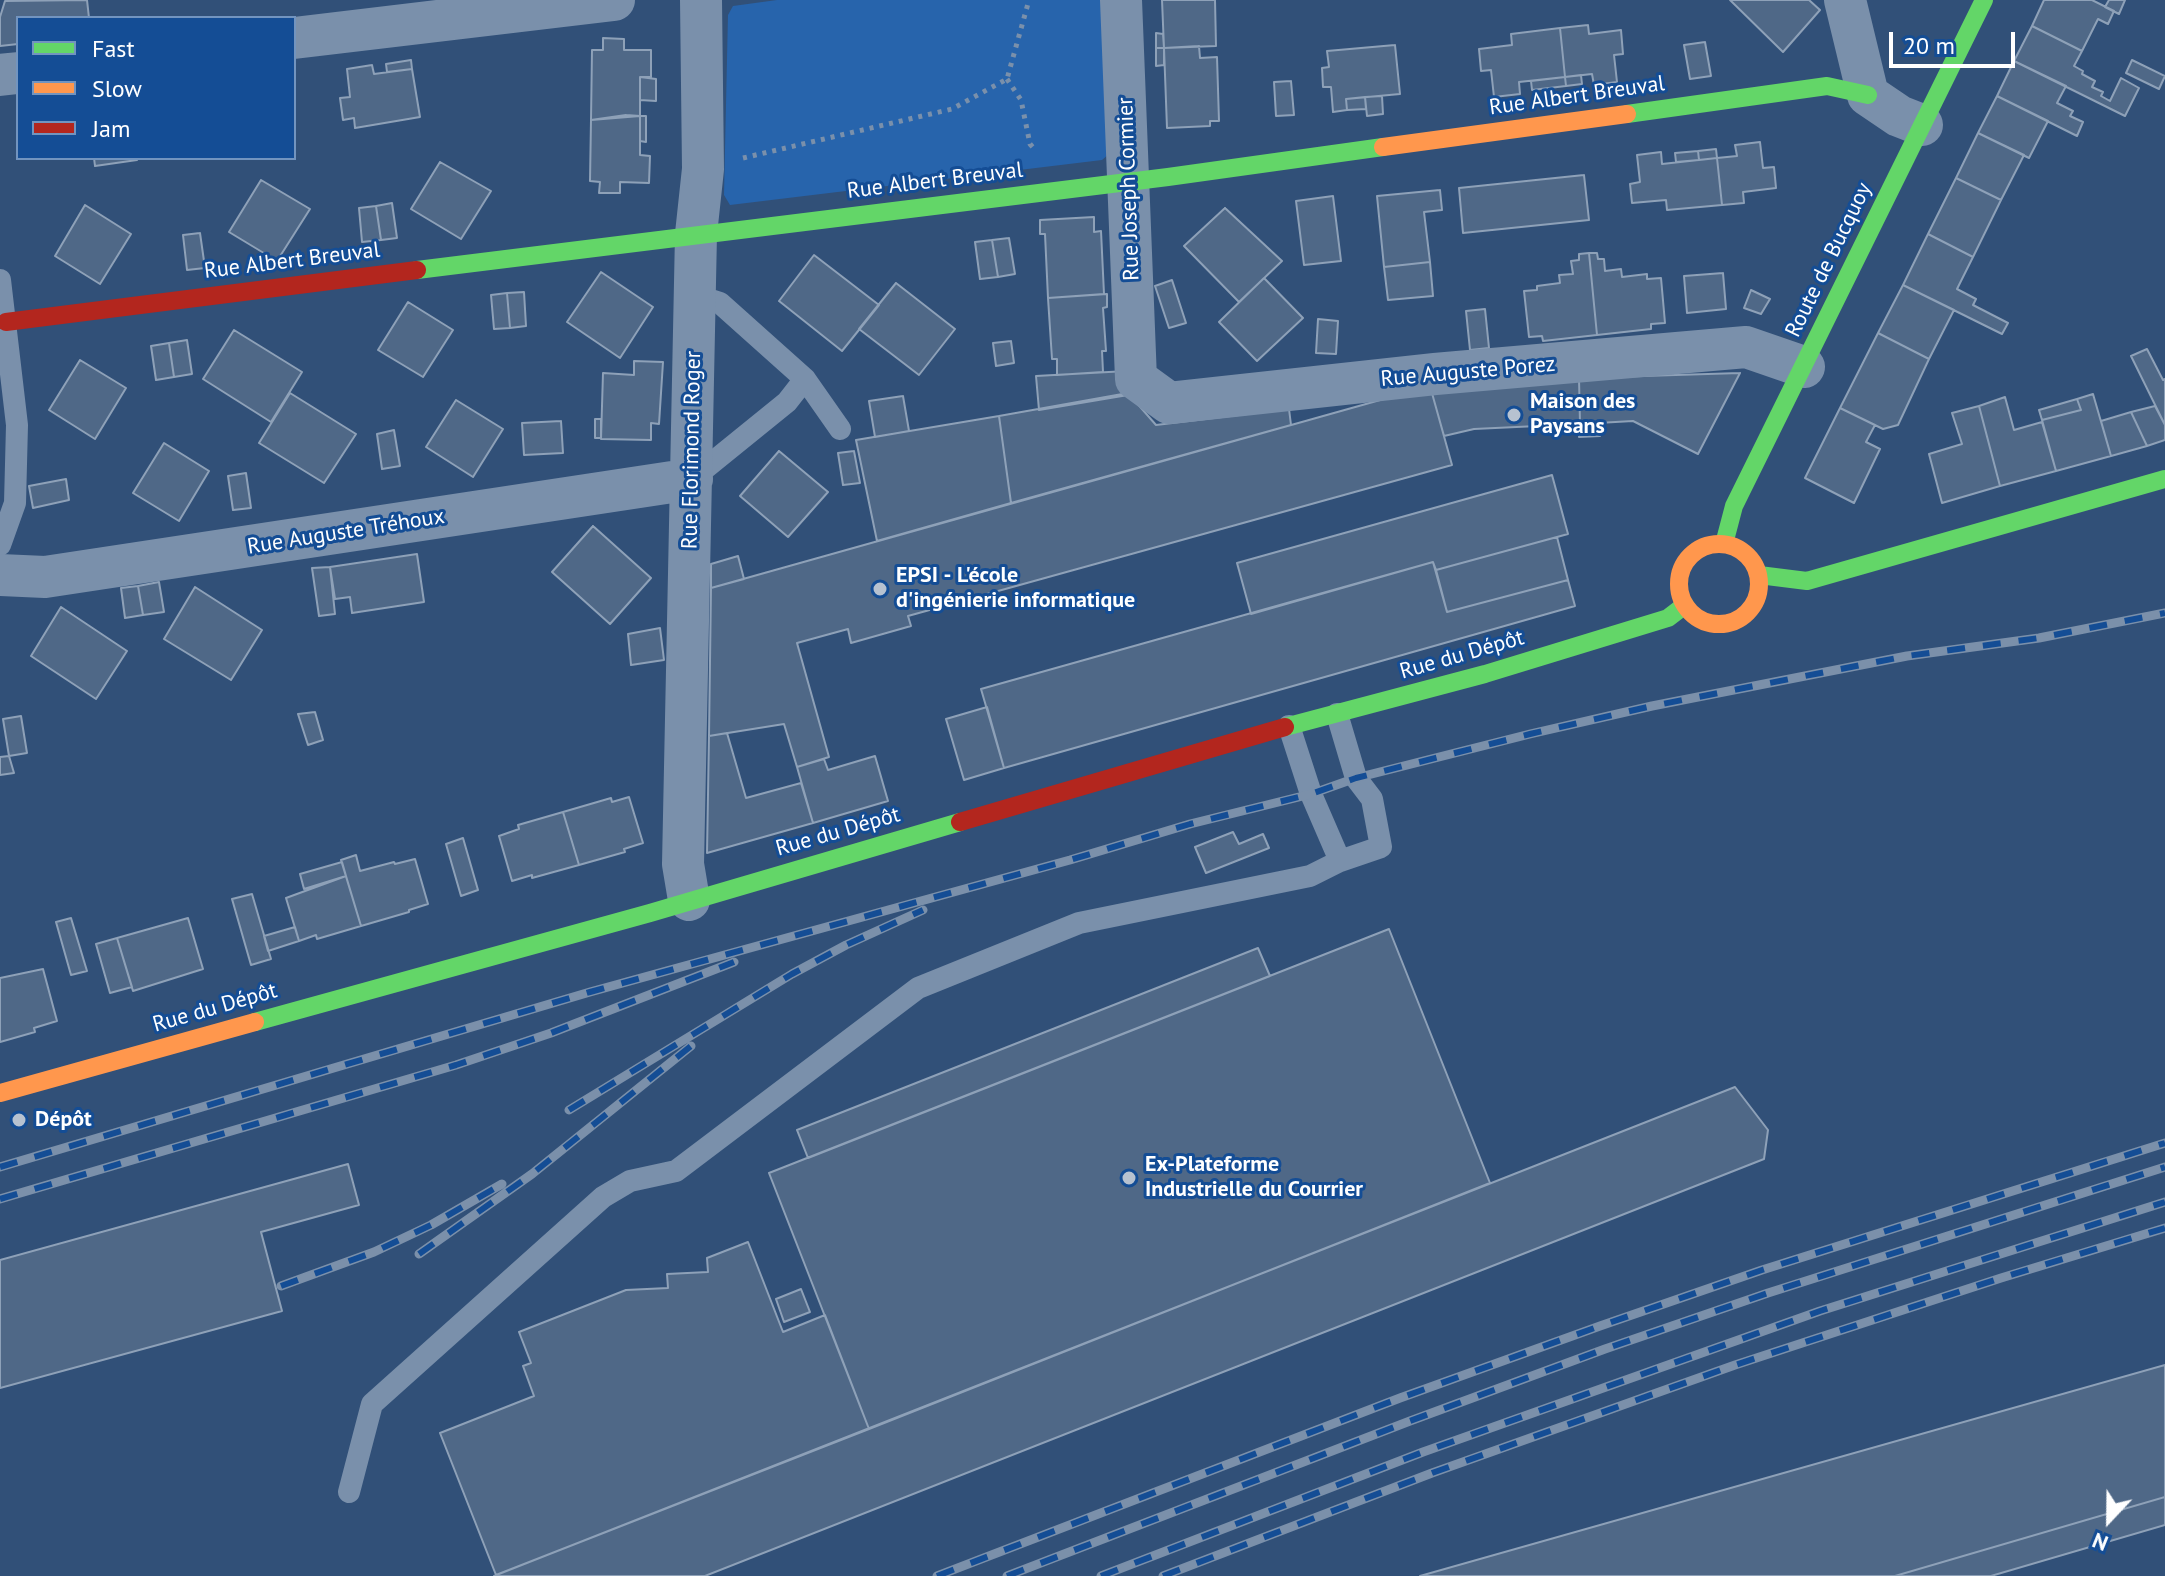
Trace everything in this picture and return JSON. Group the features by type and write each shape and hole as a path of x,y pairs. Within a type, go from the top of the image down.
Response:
{"main road":[{"name":"Route de Bucquoy","path":"1724,544 1734,506 1984,0"},
{"name":"Rue Albert Breuval","path":"6,322 1070,189 1827,86 1868,95"},
{"path":"1759,575 1807,581 2165,479"},
{"path":"1724,544 1747,554 1759,575 1757,600 1740,619 1716,624 1704,621 1685,605 1679,583 1685,563 1701,547 1724,544"},
{"name":"Rue du Dépôt","path":"0,1093 1059,795 1289,726 1485,674 1668,618 1685,605"}],"street":[{"path":"296,38 407,12 614,0"},
{"name":"Rue Florimond Roger","path":"689,900 683,864 696,234 703,169 701,0"},
{"name":"Rue Joseph Cormier","path":"1121,0 1136,379"},
{"path":"1845,0 1868,95 1899,116 1922,125"},
{"name":"Rue Auguste Porez","path":"1136,379 1169,403 1435,374 1746,347 1804,367"},
{"name":"Rue Auguste Tréhoux","path":"0,575 45,577 692,479"}],"lane":[{"path":"0,280 17,425 15,503 0,545"},
{"path":"695,295 720,303 805,379 840,429"},
{"path":"692,479 787,402 805,379"},
{"path":"349,1492 372,1404 603,1197 630,1181 676,1171 918,988 1079,923 1310,876 1340,861 1381,847 1372,799 1356,778 1337,714"},
{"path":"1289,726 1311,794 1340,861"}],"path":[{"path":"703,169 792,145 952,109 1007,79 1029,0"},
{"path":"1007,79 1021,100 1030,144 1070,189"}],"shaded area":[{"path":"777,0 1103,0 1109,154 1102,160 730,205 724,195 728,15 733,6"}],"building":[{"path":"87,0 89,16 16,16 16,44 0,46 0,17 5,1"},
{"path":"1162,0 1215,0 1216,46 1164,48"},
{"path":"1730,0 1809,0 1820,10 1783,52"},
{"path":"2044,0 2092,0 2114,11 2108,24 2098,19 2082,51 2032,26"},
{"path":"2109,0 2125,0 2119,14 2105,7"},
{"path":"1588,25 1589,34 1621,30 1623,54 1614,55 1617,82 1594,85 1592,74 1565,77 1560,28"},
{"path":"2032,26 2082,51 2074,66 2095,81 2092,87 2103,92 2101,96 2110,101 2121,78 2139,88 2125,116 2014,61"},
{"path":"1560,28 1565,77 1519,82 1520,94 1494,97 1491,70 1481,71 1479,49 1512,45 1511,34"},
{"path":"1156,33 1163,34 1164,48 1156,48"},
{"path":"603,38 624,39 624,50 651,50 651,77 640,77 640,116 591,120 592,50 603,50"},
{"path":"1705,42 1711,76 1690,79 1684,45"},
{"path":"1395,45 1400,94 1346,99 1347,110 1333,112 1331,87 1323,87 1322,68 1329,67 1327,51"},
{"path":"1199,46 1200,58 1217,57 1219,121 1210,121 1210,126 1167,128 1164,48"},
{"path":"1156,48 1164,48 1164,65 1156,66"},
{"path":"411,60 412,69 387,72 386,64"},
{"path":"2132,60 2165,76 2159,89 2126,73"},
{"path":"2014,61 2066,86 2057,103 2073,111 2070,116 2083,122 2077,136 1997,96"},
{"path":"372,65 374,74 412,69 420,117 355,128 354,118 343,120 340,98 350,97 347,69"},
{"path":"1581,75 1582,84 1566,86 1565,77"},
{"path":"640,77 656,79 656,101 640,100"},
{"path":"1565,77 1566,86 1532,90 1531,81"},
{"path":"1291,81 1294,115 1276,116 1274,82"},
{"path":"1382,96 1383,114 1367,116 1365,97"},
{"path":"1997,96 2048,121 2029,158 1978,133"},
{"path":"1365,97 1366,109 1347,110 1346,99"},
{"path":"640,116 640,155 650,156 649,183 620,182 620,193 599,193 600,182 590,181 591,120"},
{"path":"640,116 646,116 646,142 640,141"},
{"path":"1978,133 2024,155 2001,200 1956,178"},
{"path":"1760,142 1763,168 1774,167 1776,188 1743,192 1744,203 1722,205 1717,158 1737,156 1735,145"},
{"path":"1716,149 1717,158 1699,160 1698,151"},
{"path":"1698,151 1699,160 1676,162 1675,153"},
{"path":"1661,152 1662,164 1717,158 1722,205 1667,210 1666,200 1632,203 1630,184 1640,182 1637,155"},
{"path":"94,160 137,160 95,166"},
{"path":"440,162 491,191 461,239 411,209"},
{"path":"1584,175 1589,220 1463,233 1459,188"},
{"path":"1956,178 2001,200 1973,257 1928,234"},
{"path":"261,180 310,209 277,261 229,232"},
{"path":"1440,190 1442,210 1424,212 1430,262 1384,267 1377,196"},
{"path":"1333,196 1341,261 1304,265 1296,201"},
{"path":"392,203 397,238 381,240 376,206"},
{"path":"85,205 131,234 100,284 55,256"},
{"path":"376,206 381,240 362,242 359,208"},
{"path":"1225,208 1282,261 1239,302 1184,246"},
{"path":"1094,217 1094,232 1101,231 1104,294 1048,298 1045,234 1040,234 1040,220"},
{"path":"200,233 205,268 187,270 183,235"},
{"path":"1928,234 1973,257 1957,289 1976,299 1973,305 2008,323 2002,334 1903,285"},
{"path":"1009,238 1015,274 998,277 992,240"},
{"path":"992,240 998,277 980,279 975,242"},
{"path":"1589,253 1597,253 1598,259 1604,259 1605,271 1621,269 1622,277 1647,274 1647,279 1661,278 1665,323 1651,324 1651,329 1597,335"},
{"path":"1589,253 1597,335 1543,341 1542,336 1529,337 1524,291 1560,283 1559,275 1573,274 1571,261 1579,260 1579,254"},
{"path":"814,255 879,305 842,351 779,301"},
{"path":"1430,262 1433,296 1388,300 1384,267"},
{"path":"601,272 653,307 620,358 567,322"},
{"path":"1723,273 1726,309 1687,313 1684,276"},
{"path":"1264,278 1303,318 1257,361 1219,322"},
{"path":"1172,280 1186,323 1169,328 1155,286"},
{"path":"896,283 955,329 919,375 859,329"},
{"path":"1903,285 1954,310 1929,359 1878,333"},
{"path":"1751,290 1770,299 1761,314 1744,308"},
{"path":"524,292 526,326 510,328 507,293"},
{"path":"507,293 510,328 494,329 491,295"},
{"path":"1107,294 1107,307 1103,308 1106,351 1102,351 1103,372 1057,375 1057,359 1052,359 1048,298"},
{"path":"408,302 453,330 423,377 378,350"},
{"path":"1485,309 1489,348 1470,350 1466,311"},
{"path":"1318,319 1338,321 1336,354 1316,353"},
{"path":"234,330 302,372 271,422 203,379"},
{"path":"1878,333 1929,359 1898,425 1883,429 1840,408"},
{"path":"187,340 192,374 174,377 169,343"},
{"path":"1011,341 1014,363 996,366 993,343"},
{"path":"169,343 174,377 156,380 151,346"},
{"path":"2147,349 2165,379 2165,425 2131,356"},
{"path":"80,360 126,388 95,439 49,410"},
{"path":"634,361 663,362 659,424 651,423 651,440 601,439 603,373 634,375"},
{"path":"1127,371 1128,395 1039,410 1036,376"},
{"path":"1740,373 1698,454 1633,421 1580,424 1579,378"},
{"path":"1579,378 1580,424 1474,429 1444,436 1430,386"},
{"path":"1430,386 1452,465 908,616 911,626 851,643 848,629 797,643 829,757 797,767 784,724 709,736 711,588"},
{"path":"290,393 356,434 324,483 259,443"},
{"path":"1128,393 1156,425 1289,409 1291,425 1011,503 999,416"},
{"path":"2093,394 2111,456 2056,471 2042,420 2081,410 2077,399"},
{"path":"903,396 909,431 875,437 869,401"},
{"path":"2005,397 2014,430 2042,422 2056,471 2000,486 1979,406"},
{"path":"2077,399 2081,410 2042,420 2039,410"},
{"path":"456,400 503,429 473,477 426,447"},
{"path":"1979,406 2000,486 1942,503 1929,454 1962,444 1952,413"},
{"path":"2155,406 2165,425 2165,440 2147,446 2131,412"},
{"path":"1840,408 1875,425 1866,442 1880,449 1854,503 1805,478"},
{"path":"2131,412 2147,446 2111,456 2101,421"},
{"path":"999,416 1011,503 877,541 856,440"},
{"path":"595,419 601,419 601,438 595,438"},
{"path":"561,421 563,453 524,455 522,423"},
{"path":"1600,423 1600,436 1579,437 1580,424"},
{"path":"394,430 400,466 382,469 377,434"},
{"path":"164,443 209,471 179,521 133,493"},
{"path":"779,451 828,492 788,537 740,496"},
{"path":"854,451 860,483 843,485 838,453"},
{"path":"246,473 251,508 233,510 228,476"},
{"path":"1552,475 1568,534 1436,570 1433,562 1251,614 1237,563"},
{"path":"66,479 69,500 33,508 29,486"},
{"path":"593,526 651,578 610,624 552,572"},
{"path":"1557,537 1568,580 1447,612 1436,570"},
{"path":"417,554 424,602 352,613 350,597 335,599 330,567"},
{"path":"738,556 744,579 711,588 711,564"},
{"path":"1433,562 1447,612 1568,580 1575,606 1004,768 981,689"},
{"path":"330,567 335,614 319,616 312,568"},
{"path":"159,582 164,612 143,615 138,586"},
{"path":"138,586 143,615 125,618 121,588"},
{"path":"195,587 262,630 231,680 164,639"},
{"path":"61,607 127,651 96,699 31,656"},
{"path":"660,628 664,660 631,665 628,634"},
{"path":"987,707 1004,768 964,780 946,719"},
{"path":"315,712 323,740 308,745 298,714"},
{"path":"21,716 27,753 9,756 3,719"},
{"path":"727,733 746,798 801,783 813,823 707,853 709,736"},
{"path":"9,756 14,773 0,775 0,757"},
{"path":"875,756 888,801 813,823 797,767 824,759 828,770"},
{"path":"629,797 643,843 624,849 625,852 579,865 563,812 611,798 612,802"},
{"path":"563,812 579,865 512,881 499,836 519,829 518,825"},
{"path":"1233,832 1239,844 1263,834 1269,848 1206,873 1195,847"},
{"path":"463,838 478,890 461,896 446,844"},
{"path":"356,855 360,871 415,859 428,904 361,926 341,860"},
{"path":"342,862 346,876 304,889 300,874"},
{"path":"346,876 361,926 299,941 286,898"},
{"path":"252,894 271,959 251,965 232,899"},
{"path":"71,918 87,971 71,975 56,922"},
{"path":"188,918 203,969 133,991 117,938"},
{"path":"295,927 299,941 268,951 264,936"},
{"name":"Ex-Plateforme Industrielle du Courrier","path":"1389,929 1490,1183 869,1429 769,1173"},
{"path":"117,938 132,987 110,993 96,944"},
{"path":"1258,948 1270,976 808,1158 797,1130"},
{"path":"43,969 57,1021 34,1028 35,1032 0,1042 0,978"},
{"path":"1735,1087 1768,1130 1764,1159 705,1576 494,1576"},
{"path":"348,1164 359,1205 261,1232 282,1311 0,1388 0,1260"},
{"path":"748,1242 783,1332 825,1315 869,1429 496,1575 440,1433 534,1396 523,1366 531,1363 519,1332 626,1290 668,1288 667,1274 708,1272 707,1258"},
{"path":"801,1289 810,1312 784,1322 776,1299"},
{"path":"2165,1365 2165,1497 1895,1576 1420,1576"},
{"path":"2165,1497 2165,1525 1991,1576 1895,1576"}],"railway":[{"path":"0,1167 590,992 1190,824 1311,794 1356,778 1652,706 1907,656 2039,638 2165,613"},
{"path":"569,1110 792,974 923,910"},
{"path":"0,1199 456,1065 551,1033 734,962"},
{"path":"419,1254 532,1174 691,1046"},
{"path":"937,1576 1400,1398 1600,1326 1762,1270 2165,1143"},
{"path":"1007,1576 1605,1349 1768,1293 2165,1167"},
{"path":"281,1286 374,1252 431,1225 502,1184"},
{"path":"1101,1576 1423,1452 1820,1311 2165,1202"},
{"path":"1163,1576 1432,1473 1735,1365 2165,1228"}],"traffic: fast":[{"path":"1724,544 1734,506 1984,0"},
{"path":"1627,114 1827,86 1868,95"},
{"path":"417,270 1168,177 1383,147"},
{"path":"1759,575 1807,581 2165,479"},
{"path":"1285,727 1485,674 1668,618 1685,605"},
{"path":"255,1022 650,913 960,822"}],"traffic: slow":[{"path":"1383,147 1627,114"},
{"path":"1719,544 1734,547 1747,556 1756,569 1759,584 1756,599 1747,612 1734,621 1719,624 1704,621 1691,612 1682,599 1679,584 1682,569 1691,556 1704,547 1719,544"},
{"path":"0,1093 255,1022"}],"traffic: jam":[{"path":"6,322 417,270"},
{"path":"960,822 1285,727"}],"place":[{"name":"Maison des Paysans","path":"1514,415"},
{"name":"EPSI - L'école d'ingénierie informatique","path":"880,589"},
{"name":"Dépôt","path":"19,1120"},
{"name":"Ex-Plateforme Industrielle du Courrier","path":"1129,1178"}]}
